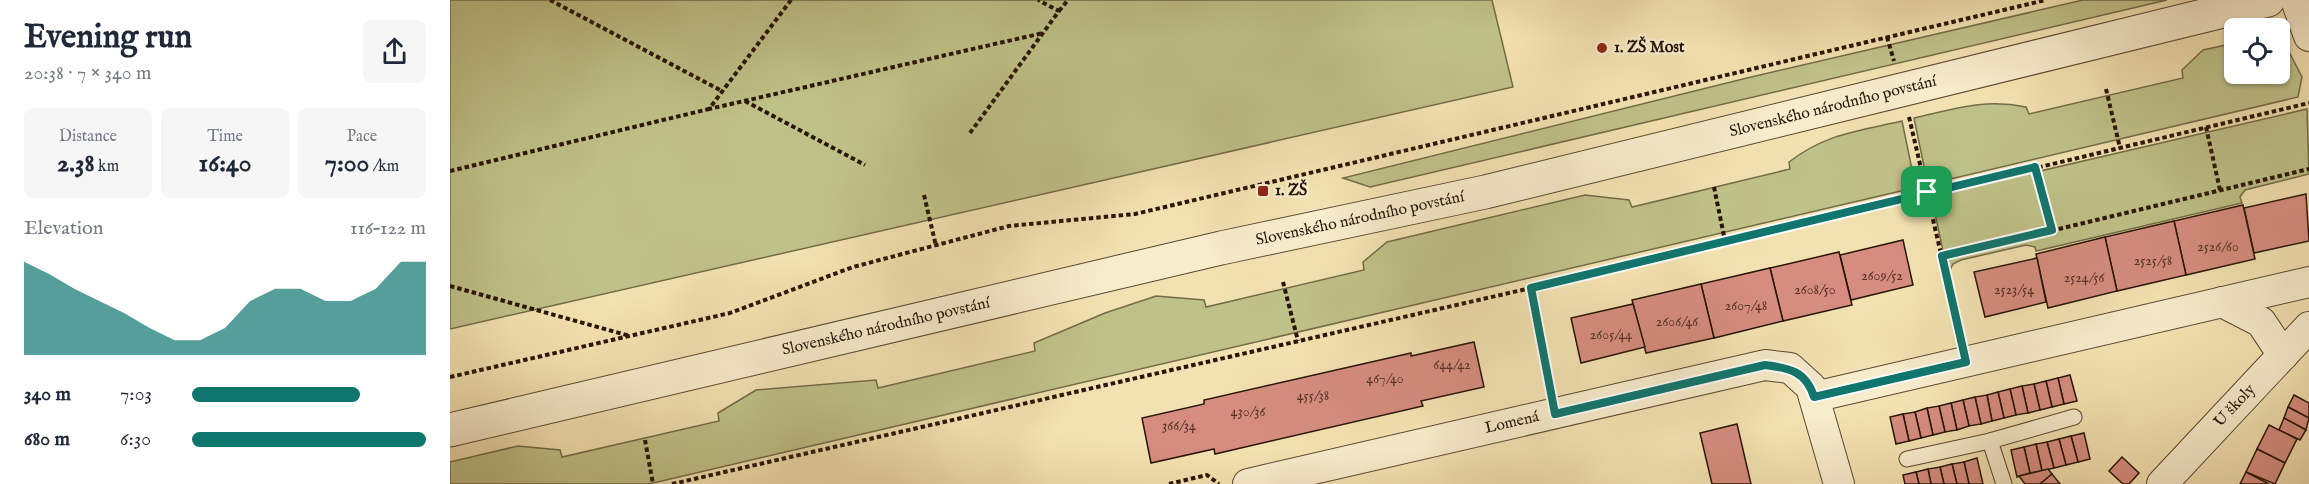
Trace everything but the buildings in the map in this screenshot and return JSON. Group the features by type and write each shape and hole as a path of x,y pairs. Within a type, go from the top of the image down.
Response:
{"street":[{"name":"Slovenského národního povstání","path":"450,430 1221,248 1485,192 2268,0"},
{"path":"2296,0 2309,36"},
{"path":"1814,397 2309,282"},
{"path":"2222,302 2261,322 2283,355"},
{"name":"U školy","path":"2162,484 2309,327"},
{"name":"Lomená","path":"1248,484 1765,365 1790,368 1811,387 1839,484"}],"lane":[{"path":"1907,459 1990,441 2074,417"},
{"path":"1990,441 2004,484"}],"path":[{"path":"550,0 722,91"},
{"path":"709,109 791,0"},
{"path":"1038,0 1059,11"},
{"path":"970,133 1068,0"},
{"path":"450,377 730,313 853,267 1009,226 1135,214 2046,0"},
{"path":"450,171 1043,33"},
{"path":"1887,37 1903,90 1966,362"},
{"path":"2106,89 2120,148"},
{"path":"744,101 865,165"},
{"path":"672,484 1531,288 2309,103"},
{"path":"2206,127 2220,190"},
{"path":"2035,167 2052,230"},
{"path":"1942,256 2309,169"},
{"path":"1714,187 1725,241"},
{"path":"924,195 936,246"},
{"path":"1283,282 1298,341"},
{"path":"450,285 630,336"},
{"path":"1531,288 1555,414"},
{"path":"645,440 653,484"},
{"path":"1169,484 1207,475 1219,484"}],"green space":[{"path":"450,0 1492,0 1513,87 450,329"},
{"path":"2083,0 2167,0 1370,187 1343,178 1747,78"},
{"path":"2224,45 2224,84 2290,84 2290,54 2302,77 2298,97 1938,182 1926,176 1914,118 1983,104 2026,107 2029,114 2183,78 2182,70 2203,50"},
{"path":"2307,109 2309,174 2245,190 2240,197 2242,203 2036,251 2035,247 2026,245 1961,260 1953,264 1948,274 1934,209 1941,194"},
{"path":"1902,121 1914,179 1905,190 649,484 450,484 450,462 518,446 560,450 562,457 719,421 718,413 756,390 876,380 878,388 1035,351 1034,343 1105,313 1156,296 1204,300 1206,307 1364,270 1363,262 1387,242 1585,195 1629,200 1632,207 1790,169 1789,162 1829,139"}],"place":[{"name":"1. ZŠ Most","path":"1602,48"},
{"name":"1. ZŠ","path":"1263,191"}],"route":[{"path":"2035,167 2052,230 1942,256 1966,362 1814,397 1811,387 1790,368 1765,365 1555,414 1531,288 1927,192 2035,167"}]}
